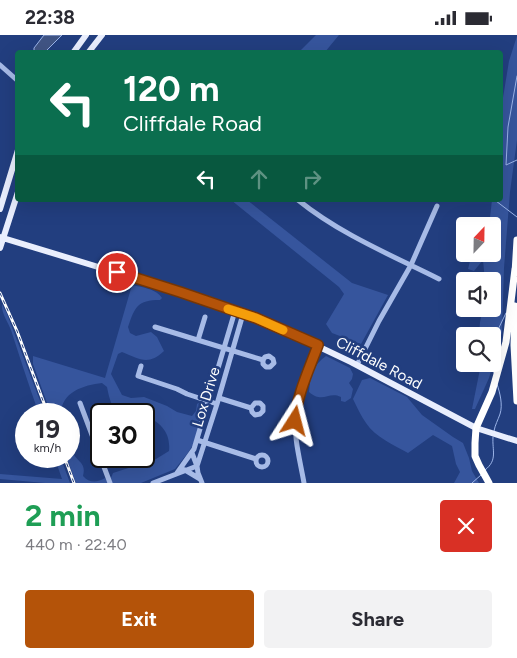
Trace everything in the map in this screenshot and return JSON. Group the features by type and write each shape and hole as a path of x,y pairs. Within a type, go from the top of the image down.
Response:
{"highway":[{"path":"489,483 476,456 476,428 492,392 506,343 517,240"},
{"path":"515,269 514,345 517,401"}],"main road":[{"path":"75,50 86,35"},
{"path":"90,50 102,35"},
{"path":"0,209 15,160"},
{"path":"0,248 15,201"},
{"name":"Cliffdale Road","path":"2,238 173,289 271,324 318,345 476,428 517,441"}],"street":[{"path":"0,65 15,78"},
{"path":"300,202 350,235 440,279"},
{"path":"357,365 379,321 411,265 437,206"},
{"name":"Lox Drive","path":"177,473 192,453 197,440 235,311"},
{"name":"Lox Drive","path":"198,466 243,314"},
{"path":"198,340 206,317"},
{"path":"155,327 263,360"},
{"path":"304,483 295,430 296,412 300,394 318,345"},
{"path":"141,366 138,376 217,404"},
{"path":"219,398 251,408"},
{"path":"80,403 110,483"},
{"path":"197,440 256,459"},
{"path":"192,453 198,466 201,481"},
{"path":"153,483 198,466"},
{"path":"185,470 201,481"}],"shaded area":[{"path":"44,35 62,35 47,50 34,50"},
{"path":"316,35 339,35 327,50 301,50"},
{"path":"517,36 517,140 510,192 501,336 501,327 480,327 481,317 501,317 501,272 484,272 483,263 501,263 501,217 490,217 492,202 503,202 503,98 509,61"},
{"path":"233,202 250,202 352,283 388,295 361,344 332,333 326,324 344,294 339,287"},
{"path":"470,263 481,263 474,271 468,269"},
{"path":"132,285 153,290 162,298 160,300 146,301 138,306 128,327 130,333 136,336 151,332 157,337 164,351 148,360 139,359 122,352 118,354 111,374 122,395 131,398 144,397 177,412 192,416 196,411 197,404 200,402 204,404 205,410 193,445 175,469 141,483 112,483 113,473 128,468 155,468 155,459 169,451 166,433 155,421 155,403 111,403 107,387 102,383 75,391 69,395 64,403 47,403 33,364 33,356 105,378"},
{"path":"2,304 41,403 35,403"},
{"path":"326,356 350,368 353,374 349,383 353,389 351,398 345,402 341,401 341,397 332,395 318,397 309,392 313,372 318,363"},
{"path":"479,372 491,372 475,409 472,409"},
{"path":"370,378 407,397 422,415 463,443 472,471 479,483 454,483 460,472 452,446 433,435 408,453 374,432 364,420 353,399 362,380"},
{"path":"80,462 83,466 83,476 88,480 99,481 105,478 108,483 76,483 70,468 80,468"},
{"path":"58,468 64,468 70,483 0,479 0,474 62,479"}],"waterway":[{"path":"517,76 508,127 506,165 517,160"},
{"path":"497,202 517,217"},
{"path":"499,327 506,313"},
{"path":"494,431 501,407 497,384"},
{"path":"485,470 492,463 494,455 493,437"},
{"path":"472,483 481,475"}],"railway":[{"path":"0,293 17,331 44,403"},
{"path":"68,468 74,483"}],"slow traffic":[{"path":"228,309 256,318 283,330"}],"route":[{"path":"117,272 256,318 318,345 297,403 295,421"}]}
